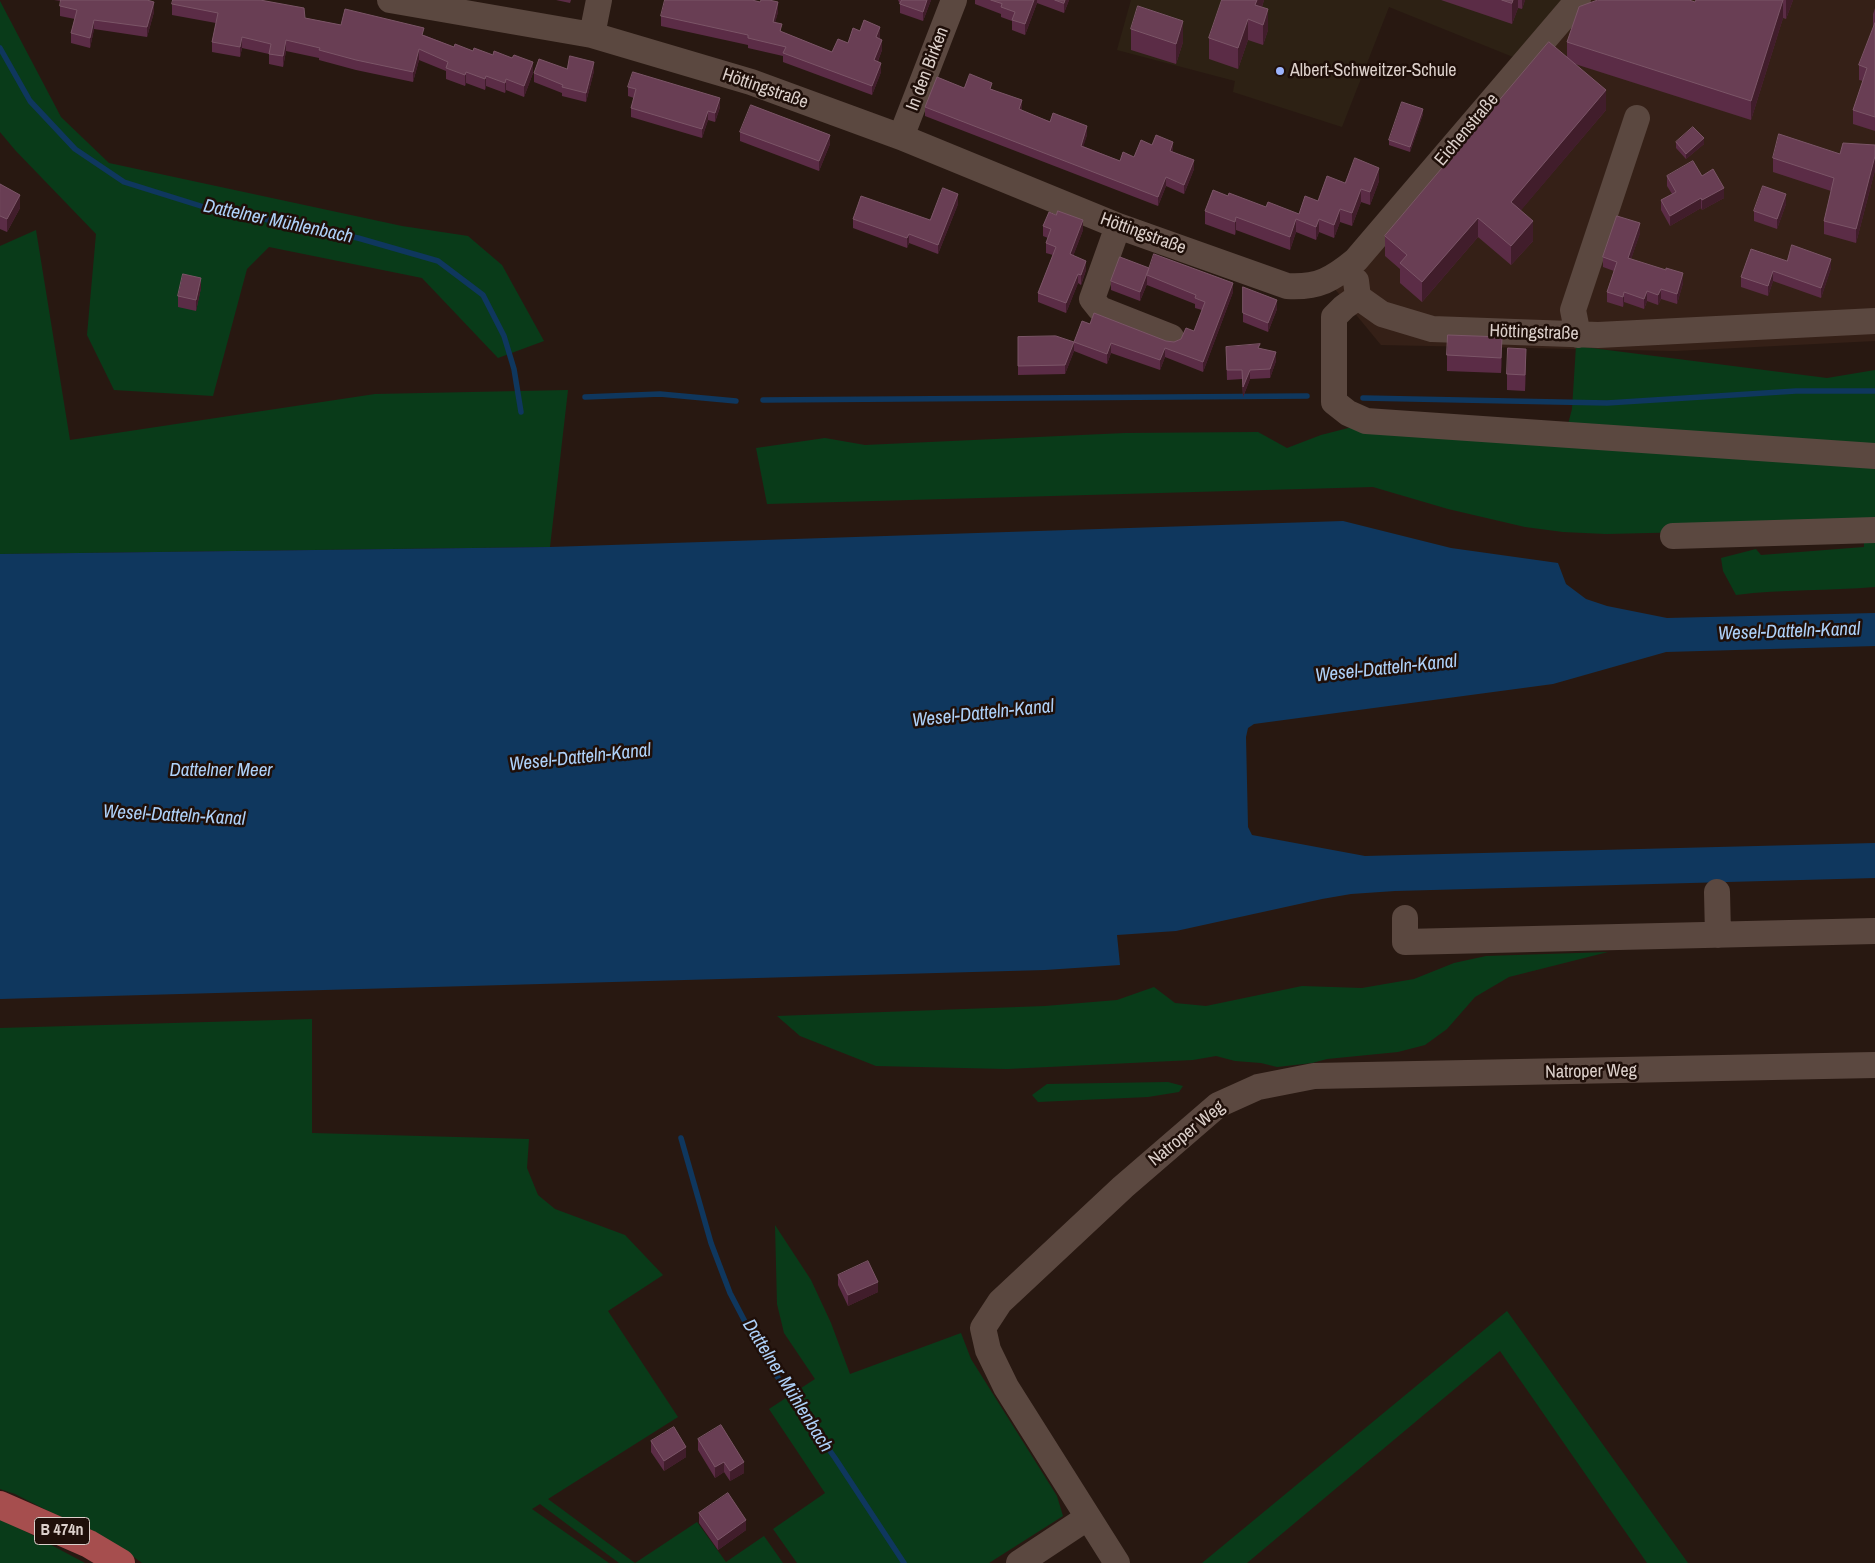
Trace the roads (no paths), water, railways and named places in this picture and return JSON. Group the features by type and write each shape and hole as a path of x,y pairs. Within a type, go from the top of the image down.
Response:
{"main road":[{"name":"B 474n","path":"0,1505 89,1544 121,1563"}],"street":[{"name":"Höttingstraße","path":"390,0 592,35 751,82 901,137 1118,226 1287,286 1306,288 1335,277 1356,260"},
{"path":"592,35 599,0"},
{"name":"In den Birken","path":"901,137 954,0"},
{"name":"Eichenstraße","path":"1356,260 1578,0"},
{"path":"1578,335 1573,310 1637,118"},
{"path":"1118,226 1092,300 1100,309 1171,337"},
{"path":"1356,260 1358,297 1334,317 1334,402 1348,413 1366,421 1875,456"},
{"name":"Höttingstraße","path":"1358,297 1382,314 1432,329 1578,335 1875,321"},
{"path":"1673,536 1875,530"},
{"path":"1717,892 1718,935"},
{"path":"1405,918 1405,942 1875,931"},
{"name":"Natroper Weg","path":"1117,1563 1006,1387 988,1350 983,1328 1000,1302 1123,1187 1218,1105 1258,1086 1314,1076 1875,1065"},
{"path":"1018,1563 1087,1518"}],"water":[{"name":"Dattelner Meer","path":"1343,521 1451,548 1558,563 1566,584 1586,599 1607,606 1667,618 1875,613 1875,646 1666,652 1553,684 1254,724 1248,728 1246,737 1248,827 1252,835 1365,856 1875,843 1875,878 1395,891 1351,894 1176,931 1117,935 1120,965 1045,970 0,999 0,554 550,547"}],"waterway":[{"name":"Dattelner Mühlenbach","path":"0,48 30,101 75,149 124,182 204,207 358,238 438,261 483,295 504,336 514,369 521,412"},
{"path":"1363,398 1607,403 1796,391 1875,391"},
{"path":"585,397 660,394 736,401"},
{"path":"763,400 1307,396"},
{"name":"Dattelner Mühlenbach","path":"681,1138 711,1243 730,1293 764,1358 835,1458 904,1563"}],"place":[{"name":"Albert-Schweitzer-Schule","path":"1280,71"}],"water label":[{"name":"Wesel-Datteln-Kanal","path":"1789,632"},
{"name":"Wesel-Datteln-Kanal","path":"1386,669"},
{"name":"Wesel-Datteln-Kanal","path":"983,714"},
{"name":"Wesel-Datteln-Kanal","path":"580,758"},
{"name":"Wesel-Datteln-Kanal","path":"174,816"}]}
